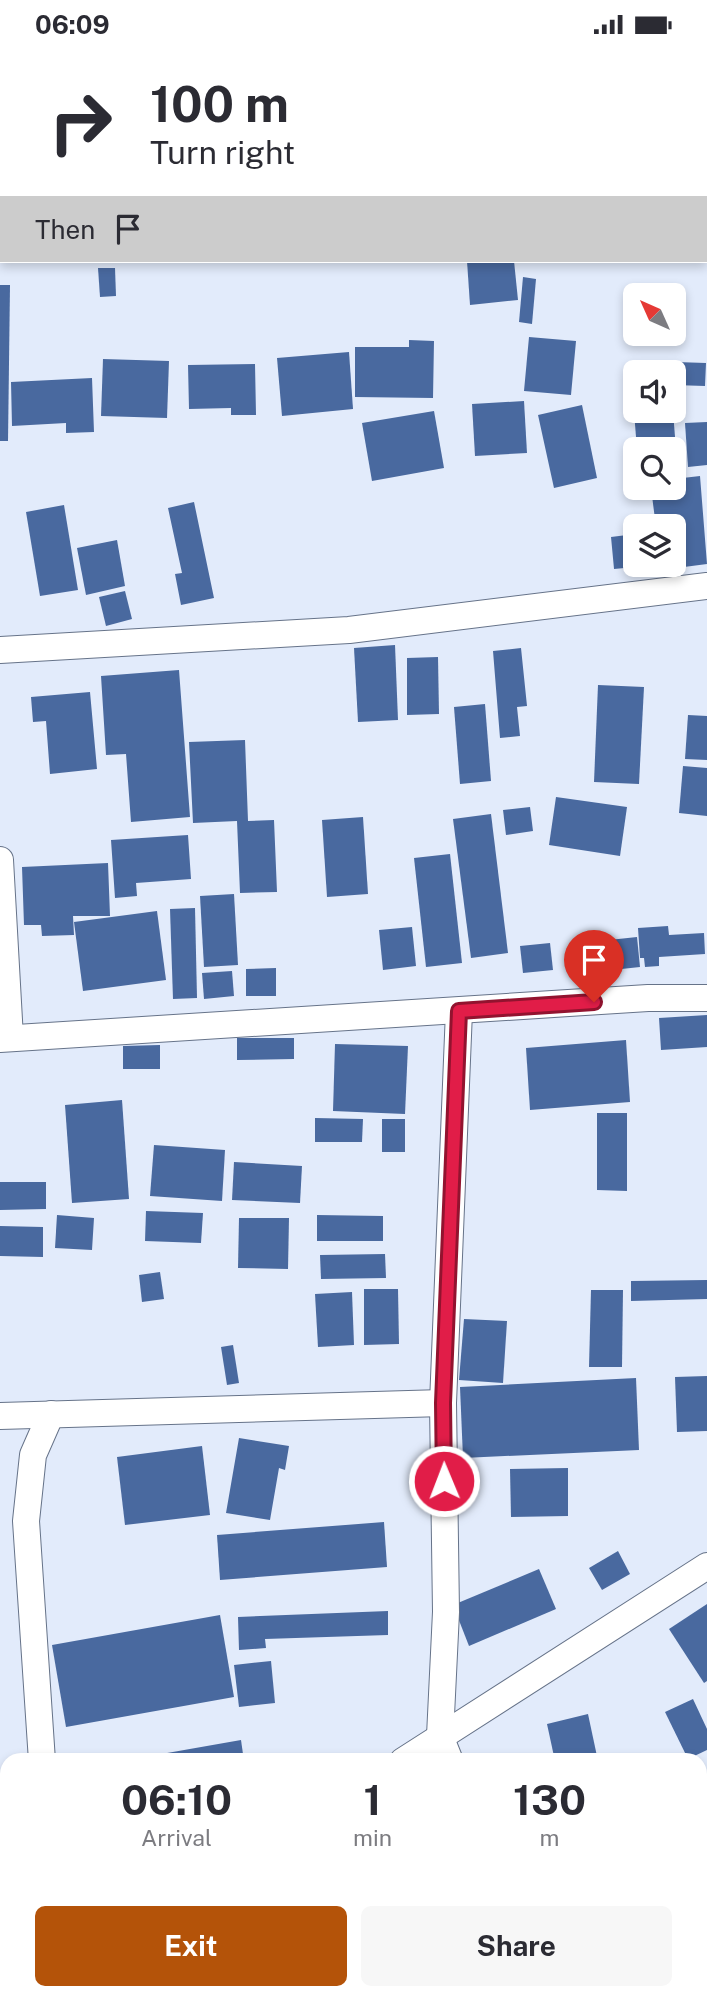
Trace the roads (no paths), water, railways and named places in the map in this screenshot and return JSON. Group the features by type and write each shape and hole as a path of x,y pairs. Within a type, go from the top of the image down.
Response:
{"street":[{"path":"0,650 349,630 707,586"},
{"path":"0,860 5,1039 648,998 707,998"},
{"path":"445,1748 443,1403 459,1011"},
{"path":"0,1416 443,1403"},
{"path":"41,1753 26,1521 33,1455 51,1414"},
{"path":"445,1748 707,1566"}]}
